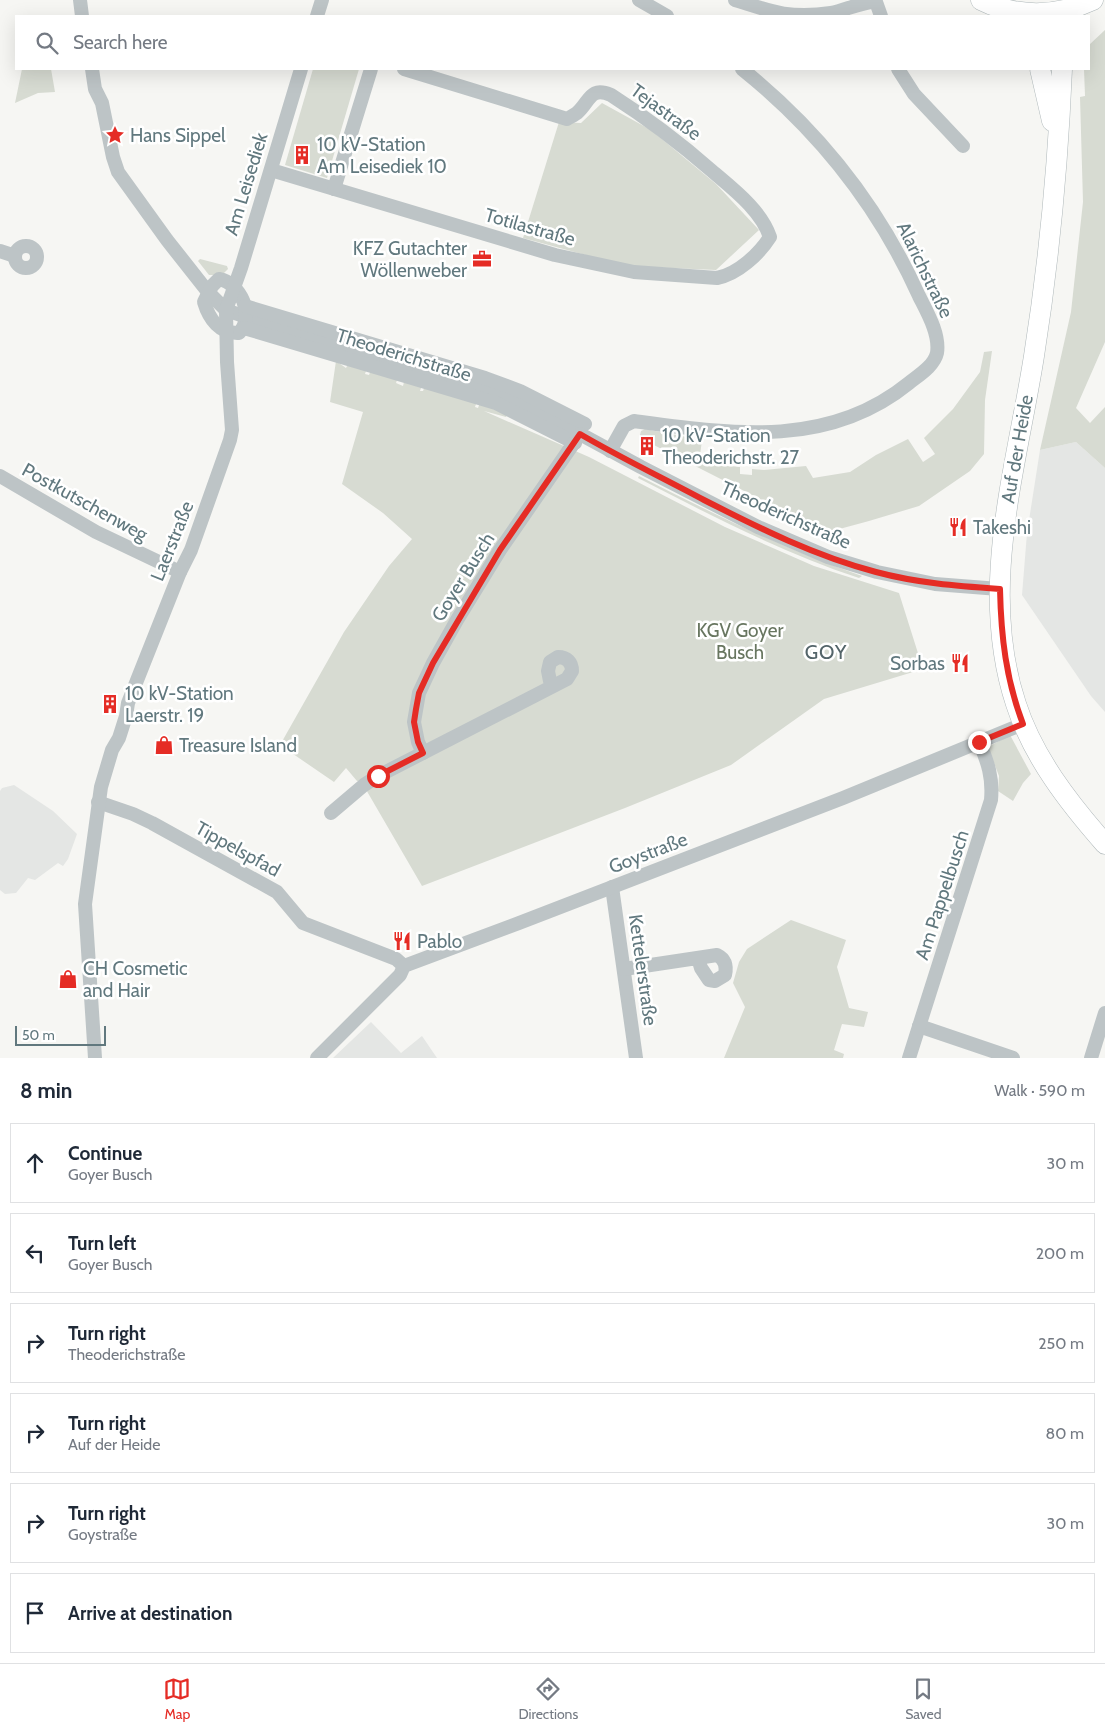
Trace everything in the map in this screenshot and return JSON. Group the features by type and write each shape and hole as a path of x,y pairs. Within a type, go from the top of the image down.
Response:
{"main road":[{"path":"992,7 1014,12 1055,13 1076,8 1093,0"},
{"path":"1085,15 1093,0"},
{"name":"Auf der Heide","path":"1040,70 1057,147"},
{"name":"Auf der Heide","path":"1062,70 1047,270 1034,358 1006,513 1000,589 1001,623 1008,677 1023,724 1036,750 1063,793 1105,844"}],"street":[{"path":"80,0 82,15"},
{"path":"317,15 322,0"},
{"path":"639,0 664,15"},
{"path":"735,0 785,15"},
{"path":"805,15 831,13 870,1 876,2 881,15"},
{"path":"92,70 95,89 102,103 118,172 206,297 212,321 226,331 239,333 245,317 233,286 229,282 219,279 214,283 206,297"},
{"name":"Am Leisediek","path":"226,310 241,268 301,70"},
{"path":"334,189 371,70"},
{"name":"Tejastraße","path":"407,70 567,118 578,112 588,98 595,93 602,91 611,95 659,127 724,181 768,228 770,237"},
{"name":"Alarichstraße","path":"610,450 624,426 634,420 717,431 752,432 797,430 836,423 872,408 894,394 935,359 937,341 932,326 910,274 881,222 850,177 816,138 787,108 743,70"},
{"path":"899,70 914,94 964,146"},
{"name":"Totilastraße","path":"270,170 555,255 634,272 717,278 725,276 750,259 770,237"},
{"path":"0,251 15,256"},
{"path":"206,297 226,310"},
{"name":"Theoderichstraße","path":"226,310 580,434"},
{"name":"Laerstraße","path":"95,1058 85,904 100,788 112,750 119,738 128,703 180,572 191,550 230,440 232,430 226,310"},
{"name":"Theoderichstraße","path":"245,317 350,342 485,378 520,391 580,434 758,527 828,557 877,572 935,584 1000,589"},
{"name":"Goyer Busch","path":"423,753 418,742 414,722 419,693 433,663 500,550 580,434"},
{"name":"Postkutschenweg","path":"0,476 96,532 180,572"},
{"path":"332,813 364,785 551,686"},
{"name":"Goystraße","path":"404,966 843,798 1023,724"},
{"name":"Am Pappelbusch","path":"909,1058 991,800 991,773 988,760 979,742"},
{"name":"Tippelspfad","path":"98,802 134,814 152,823 277,892 303,923 396,959 404,966"},
{"name":"Kettelerstraße","path":"612,887 636,1058"},
{"path":"624,969 698,958"},
{"path":"317,1058 400,974 404,966"},
{"path":"1091,1058 1105,1013"},
{"path":"918,1026 1014,1058"}],"shaded area":[{"path":"1076,442 1105,468 1105,712 1091,696 1022,595 1027,533 1040,450"},
{"path":"14,785 53,811 77,834 68,859 63,866 58,863 35,880 28,878 16,893 5,894 0,890 0,791 2,788"},
{"path":"371,1022 401,1053 422,1036 437,1058 333,1058"}],"green space":[{"path":"1105,30 1105,342 1076,408 1090,423 1105,407 1105,468 1076,442 1040,450 1071,312 1083,202 1080,97 1085,96 1084,70 1090,70 1090,44"},
{"path":"22,70 51,70 55,92 38,93 15,103"},
{"path":"313,70 359,70 327,178 285,165"},
{"path":"602,103 651,130 716,184 759,230 716,270 626,266 523,238 559,122 581,123"},
{"path":"200,259 227,266 228,269 222,275 209,275 198,261"},
{"path":"992,351 985,400 984,454 970,471 919,506 832,531 805,522 642,439 640,435 641,431 645,429 702,440 699,463 740,467 740,474 752,475 752,469 764,470 806,466 813,478 850,472 876,455 908,439 923,462 935,454 924,438 953,409 980,372 984,352"},
{"name":"KGV Goyer Busch","path":"336,361 346,368 348,364 368,365 365,374 369,375 372,367 398,377 396,383 403,386 405,378 423,382 420,391 423,391 426,383 478,398 475,407 478,408 481,400 509,411 506,417 484,411 589,457 725,527 814,566 899,593 923,669 824,699 731,765 422,886 361,781 357,781 346,768 334,782 280,745 344,632 389,566 412,539 383,513 342,484 363,412 330,402"},
{"path":"639,476 776,542 862,576 859,578 830,568 774,545 665,492 638,478"},
{"path":"1010,735 1031,774 1023,783 1013,801 998,791 999,776 988,747"},
{"path":"791,920 846,940 837,967 849,1008 868,1012 864,1027 842,1024 834,1050 844,1054 843,1058 724,1058 745,1007 733,983 739,962 747,949"}],"place":[{"name":"Hans Sippel","path":"115,135"},
{"name":"10 kV-Station Am Leisediek 10","path":"302,155"},
{"name":"KFZ Gutachter Wöllenweber","path":"482,259"},
{"name":"10 kV-Station Theoderichstr. 27","path":"647,446"},
{"name":"Takeshi","path":"958,527"},
{"name":"Sorbas","path":"960,663"},
{"name":"10 kV-Station Laerstr. 19","path":"110,704"},
{"name":"Treasure Island","path":"164,745"},
{"name":"Pablo","path":"402,941"},
{"name":"CH Cosmetic and Hair","path":"68,979"}],"district":[{"name":"GOY","path":"826,652"}],"route":[{"path":"378,776 423,753 418,742 414,722 419,693 433,663 500,550 580,434 758,527 828,557 911,580 948,586 1000,589 1001,623 1008,677 1023,724 979,742"}]}
